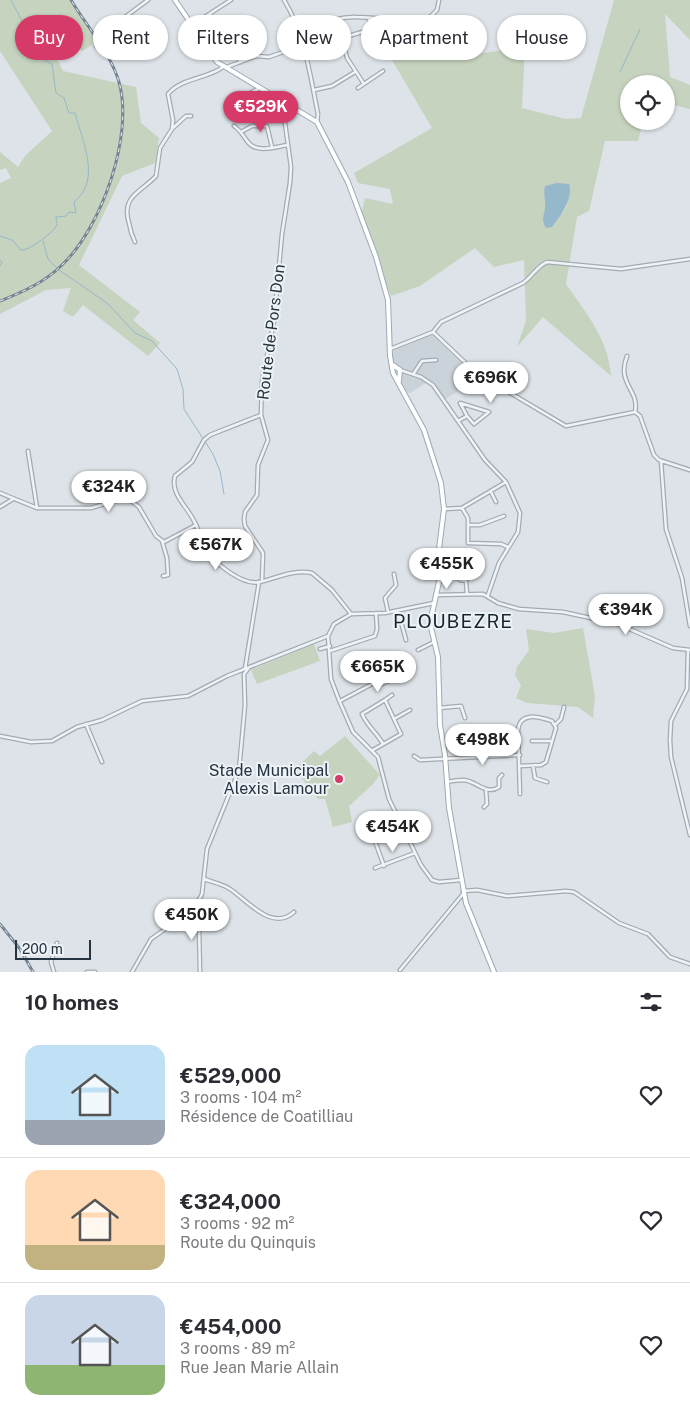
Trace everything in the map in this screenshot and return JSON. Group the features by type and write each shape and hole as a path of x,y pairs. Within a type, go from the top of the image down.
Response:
{"main road":[{"path":"175,0 185,15"},
{"path":"218,60 225,67 317,122 348,182 363,218 387,293 391,362 398,372 400,385 420,421 439,471 444,509 439,549 440,574 430,624 438,658 439,708 449,808 463,892 494,972"}],"street":[{"path":"128,15 148,0"},
{"path":"231,0 210,14 241,62"},
{"path":"284,0 291,15"},
{"path":"432,15 437,10 439,0"},
{"path":"172,130 173,120 167,99 169,92 180,85 208,76 225,67 256,56 269,57 277,54"},
{"path":"306,60 318,114 317,122"},
{"path":"348,60 364,84"},
{"path":"358,88 383,71"},
{"path":"313,90 332,86 355,72"},
{"path":"226,105 260,88"},
{"name":"Route de Pors Don","path":"196,907 203,890 207,849 239,770 245,705 244,674 247,669 261,581 263,553 244,521 246,512 257,495 258,464 268,441 261,414 264,368 274,321 282,234 290,183 288,145 282,101"},
{"path":"135,242 127,216 127,205 132,197 156,176 160,148 172,130 186,116 191,116"},
{"path":"234,126 253,147 262,149 288,145"},
{"path":"241,132 252,126 267,126 272,147"},
{"path":"390,349 433,332 441,322 523,283 532,277 538,267 547,262 621,269 690,260"},
{"path":"433,332 475,372 566,426 635,412"},
{"path":"627,356 624,378 637,401 635,412"},
{"path":"414,373 422,361 436,360"},
{"path":"398,372 408,371 414,373 432,385 485,460 506,482 520,513 518,532 499,563 488,596"},
{"path":"460,403 489,412 474,424 467,416 460,403"},
{"path":"635,412 640,416 652,454 661,461 690,470"},
{"path":"261,414 218,430 205,438 192,462 176,474 174,482 175,492 196,525 206,549 212,557 240,579 250,583 281,575 314,574 332,590 351,614"},
{"path":"458,422 467,416"},
{"path":"28,451 37,508"},
{"path":"661,461 666,529 682,578 690,626"},
{"path":"444,509 462,508 506,482"},
{"path":"490,492 496,502"},
{"path":"0,493 37,508 91,508 127,500 139,507 152,529 162,541 168,567 168,575 163,576"},
{"path":"0,507 13,499"},
{"path":"462,508 467,514 468,543 501,544 508,547"},
{"path":"468,525 480,525 504,516"},
{"path":"162,541 171,540 196,525"},
{"path":"440,574 452,572 460,580 466,581 467,594"},
{"path":"388,612 385,598 396,585 394,574"},
{"path":"436,595 467,594 488,596 498,603 519,609 563,612 618,624 673,648 689,650 687,689 671,721 670,740 671,757 690,835"},
{"path":"434,603 398,611 351,614 334,624 328,636 331,679 353,732 373,750 381,763 388,794 427,876 439,882 461,880"},
{"path":"398,611 406,640"},
{"path":"330,651 376,636 376,613"},
{"path":"0,736 47,742 86,724 102,720 142,701 188,696 222,678 328,636"},
{"path":"418,650 434,642"},
{"path":"320,649 330,646"},
{"path":"340,701 374,683 382,684 409,672"},
{"path":"383,744 376,733 368,726 362,714 392,695"},
{"path":"373,750 401,734 385,700"},
{"path":"439,708 461,706 465,718"},
{"path":"520,766 545,764 555,725 561,719 564,707"},
{"path":"394,719 410,710"},
{"path":"520,794 518,730 522,720 533,716 552,722 555,725"},
{"path":"86,724 102,762"},
{"path":"473,758 477,741"},
{"path":"532,741 552,741"},
{"path":"414,756 420,760 445,760 520,755"},
{"path":"533,766 535,778 547,782"},
{"path":"447,782 467,780 486,790 498,789 499,778 502,775"},
{"path":"484,807 487,804 486,790"},
{"path":"362,835 400,822"},
{"path":"372,833 384,866"},
{"path":"376,868 415,854"},
{"path":"204,879 230,889 270,918 284,918 294,912"},
{"path":"400,970 463,892 476,890 507,896 572,892 619,923 648,934 670,957 690,964"},
{"path":"132,972 151,940 196,907 200,928 200,972"},
{"path":"54,972 51,962 57,943"},
{"path":"87,972 95,972"}],"shaded area":[{"path":"432,335 472,373 460,385 462,389 445,399 432,381 410,393 406,391 401,380 401,368 396,365 391,355 395,350"}],"green space":[{"path":"0,0 71,0 79,15 15,15 15,60 58,60 63,71 136,87 141,123 159,138 155,163 122,176 79,265 140,312 133,320 160,343 148,356 83,305 73,317 63,311 71,288 46,290 0,314 0,183 11,178 6,168 0,170 0,152 18,167 25,156 52,131 0,51"},
{"path":"614,0 690,0 690,40 665,14 670,75 620,75 620,130 641,130 638,141 605,141 589,211 577,217 566,284 601,339 606,351 611,376 543,317 517,347 526,321 524,260 494,267 475,248 420,286 391,296 360,220 365,198 393,204 390,189 358,183 354,173 432,128 392,60 487,60 487,52 497,51 497,60 524,60 522,108 566,119 581,118","holes":["570,193 566,208 552,227 545,207"]},
{"path":"83,21 93,36 93,44 83,50"},
{"path":"675,79 690,85 690,109 675,105"},
{"path":"583,628 595,696 593,718 578,707 527,703 516,698 521,685 515,675 517,667 529,650 526,629 554,633"},
{"path":"314,644 320,661 257,684 251,670"},
{"name":"Stade Municipal Alexis Lamour","path":"345,736 380,775 349,806 352,822 333,827 325,799 318,799 295,769 314,751 320,756"}],"water":[{"path":"557,183 569,184 570,195 559,218 552,227 546,228 543,220 545,186"}],"waterway":[{"path":"0,236 12,240 21,250 30,248 55,228 57,225 56,217 66,216 69,212 76,213 74,202 82,193 87,183 88,172 88,160 75,113 69,113 64,98 56,93 52,64 42,59 28,40 21,19 11,0"},
{"path":"620,72 640,29"},
{"path":"43,241 48,259 57,268"},
{"path":"0,260 2,263 0,266"},
{"path":"59,270 107,303 135,333 152,341 177,369 183,389 184,409 213,454 220,471 224,494"}],"railway":[{"path":"0,301 48,277 77,248 102,204 118,153 122,128 122,104 119,82 110,60 71,0"},
{"path":"0,924 20,949 33,972"}],"place":[{"name":"Stade Municipal Alexis Lamour","path":"339,779"}],"district":[{"name":"PLOUBEZRE","path":"453,621"}]}
